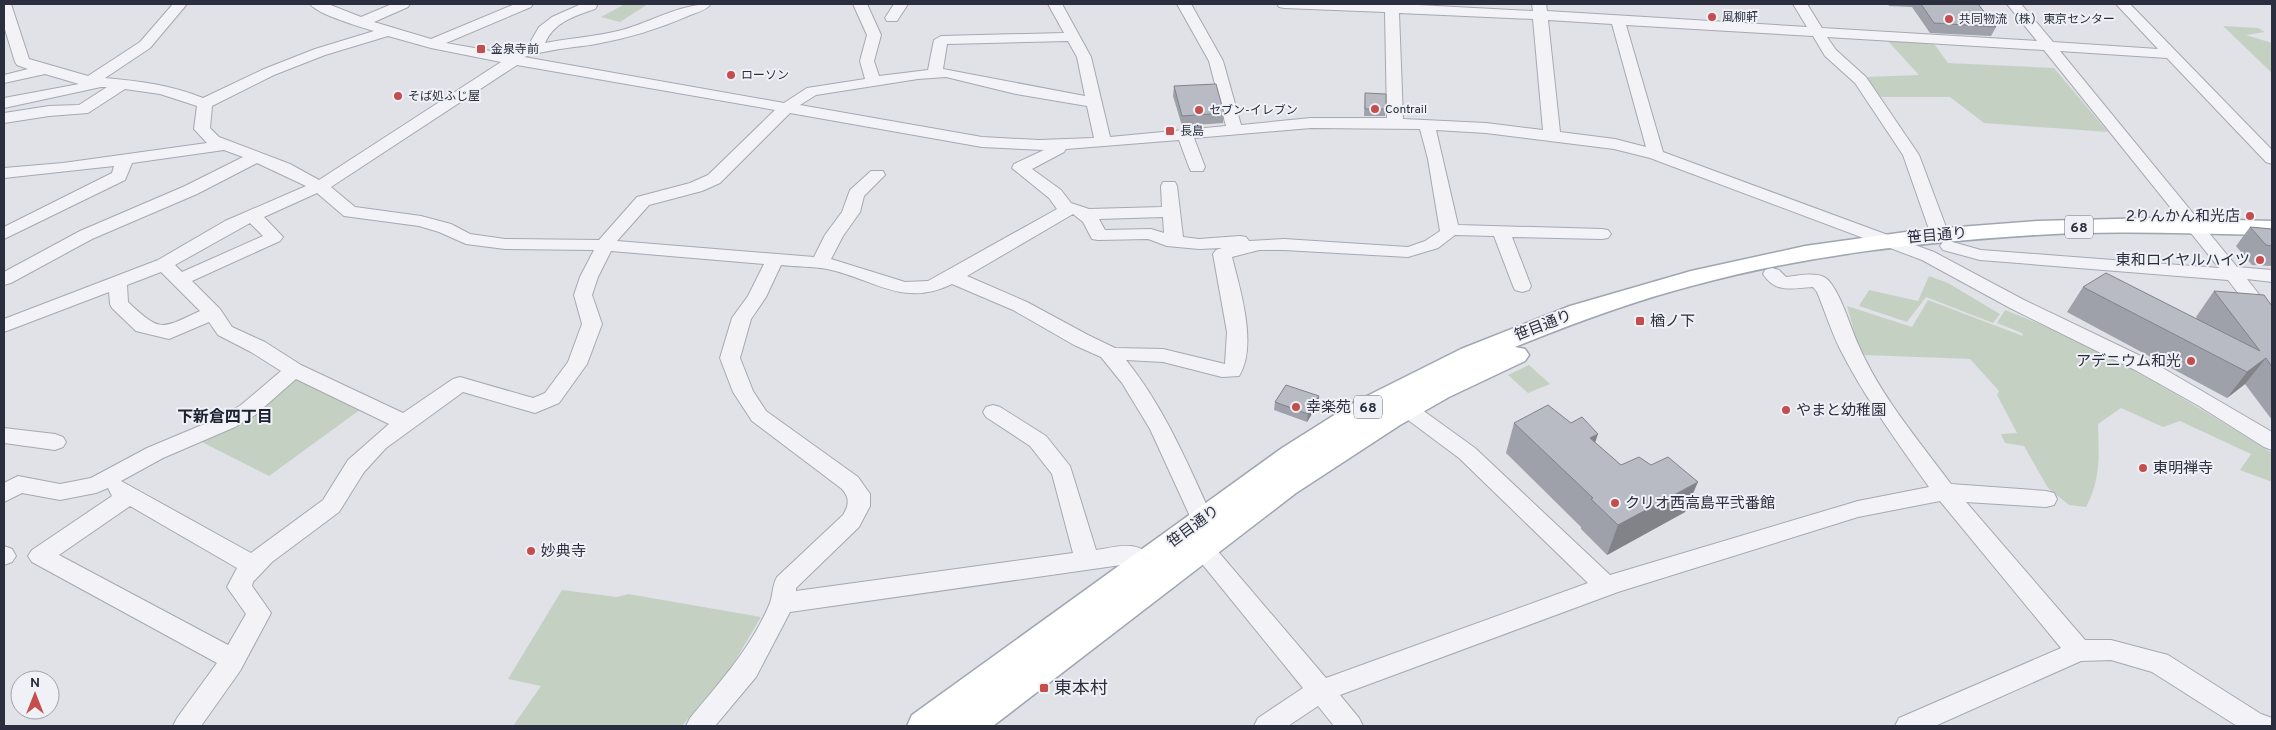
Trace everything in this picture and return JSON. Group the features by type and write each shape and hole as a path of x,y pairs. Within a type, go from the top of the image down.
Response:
{"main road":[{"name":"笹目通り","path":"924,726 1142,562 1269,470 1364,410 1446,367 1528,330 1602,303 1694,276 1806,252 1886,240 2079,239 2272,228"},
{"name":"笹目通り","path":"2199,232 2272,240"},
{"name":"笹目通り","path":"967,726 1286,485 1407,409 1492,365 1598,322 1688,293 1865,256 1912,250 1944,241"}],"street":[{"path":"4,4 10,48 22,62 45,70 91,81 162,89 181,94 204,104 269,72 320,52 390,31"},
{"path":"91,81 145,46 180,4"},
{"path":"317,4 362,22 431,44 511,60 982,142 1059,145 1311,123 1395,123 1486,128 1615,144 1656,155 1928,256 2017,304 2142,364 2272,442"},
{"path":"362,22 403,4"},
{"path":"431,44 526,4"},
{"path":"535,48 540,35 546,27 552,22 590,6 585,4"},
{"path":"4,326 164,264 252,215 319,186 428,118 511,60 535,48 627,34 704,4"},
{"path":"860,4 874,34 867,61 873,82"},
{"path":"892,18 900,4"},
{"path":"1055,4 1084,57 1103,142"},
{"path":"1184,4 1216,61 1235,130"},
{"path":"1284,4 1540,10 1618,20 2172,54"},
{"path":"1800,4 1830,54 1861,80 1911,155 1944,241 1980,255 2272,276"},
{"path":"2014,4 2272,324"},
{"path":"2123,4 2272,159"},
{"path":"1392,6 1395,123"},
{"path":"1540,10 1552,137"},
{"path":"1618,20 1656,155"},
{"path":"935,73 941,40 1074,37"},
{"path":"4,79 45,70"},
{"path":"186,726 234,657 259,613 239,587 242,578 252,565 328,509 356,466 406,423 460,384 534,406 552,398 576,364 592,324 583,295 589,277 609,238 643,201 696,187 714,179 786,108 812,91 935,73 959,75 1016,89 1094,103"},
{"path":"4,103 116,83"},
{"path":"4,118 49,111 83,110 116,83"},
{"path":"204,104 205,113 202,129 213,140 284,168 319,186 350,212 421,221 445,228 466,238 505,244 606,245 820,263 855,271 904,288 930,287 952,277 1066,211 1066,208"},
{"path":"1110,355 1130,352 1153,354 1195,363 1219,371 1232,371 1236,366 1237,331 1230,284 1222,254 1231,249 1275,245 1408,252 1419,250 1447,236 1450,230 1427,124"},
{"path":"1185,135 1196,167"},
{"path":"4,173 63,168 226,145"},
{"path":"1059,145 1058,149 1020,168 1055,194 1066,208"},
{"path":"4,279 86,235 191,190 256,157"},
{"path":"4,234 120,176 125,159"},
{"path":"820,263 834,235 851,212 856,194 877,175"},
{"path":"1169,186 1174,241"},
{"path":"1066,208 1075,208 1092,218 1098,235 1151,234 1167,241 1199,244 1273,240 1299,241 1324,247"},
{"path":"1087,214 1171,212"},
{"path":"179,280 274,237 252,215"},
{"path":"1450,230 1602,234"},
{"path":"1501,231 1522,286"},
{"path":"699,726 747,669 782,603 785,584 851,521 858,506 859,494 850,483 759,416 743,392 730,358 742,318 757,297 775,260"},
{"path":"164,264 212,313 225,331 258,347 294,370 406,423"},
{"path":"1772,274 1781,283 1818,281 1826,291 1849,347 1869,383 1945,492 2079,650"},
{"path":"952,277 1020,306 1081,340 1108,352 1129,378 1160,428 1202,519"},
{"path":"118,282 119,304 143,327 169,334 212,313"},
{"path":"4,494 18,484 60,492 96,485 155,453 241,414 294,370"},
{"path":"1407,409 1467,453 1606,586"},
{"path":"993,412 1038,441 1062,472 1087,561"},
{"path":"4,435 55,442"},
{"path":"104,480 252,565"},
{"path":"1267,726 1320,691 1606,586 1858,509 1945,492 2046,499"},
{"path":"130,495 40,556 218,653 234,657"},
{"path":"1202,548 1350,726"},
{"path":"782,603 1132,554 1142,562"},
{"path":"1908,726 2079,650 2111,650 2158,663 2255,724 2263,726"}],"green space":[{"path":"625,4 648,4 620,22 601,17"},
{"path":"2223,26 2258,28 2265,32 2246,35 2272,43 2272,73"},
{"path":"1887,40 1932,41 1948,63 2054,68 2108,132 1984,123 1950,97 1881,97 1866,77 1919,75"},
{"path":"1929,276 1948,283 2000,314 1993,323 1926,297 1907,322 1859,306 1869,290 1918,301"},
{"path":"1928,300 2023,336 2022,333 1997,323 2005,310 2040,324 2109,357 2208,413 2272,453 2272,482 2240,470 2251,454 2180,421 2163,427 2121,408 2098,424 2099,457 2097,477 2086,507 2069,505 2048,488 2024,446 2005,443 2001,434 2017,433 1997,395 1999,391 1970,359 1864,355 1857,342 1847,306 1912,327"},
{"path":"1529,365 1550,384 1528,393 1508,375"},
{"path":"299,378 361,409 269,476 198,440 287,383"},
{"path":"562,590 617,597 628,594 761,617 732,666 682,726 513,726 541,686 508,679"}],"building":[{"path":"1921,4 1978,4 1996,27 1934,23"},
{"name":"セブン-イレブン","path":"1216,84 1224,113 1182,116 1174,86"},
{"path":"1365,93 1386,94 1386,109 1365,109"},
{"path":"2250,227 2272,229 2272,246 2266,245"},
{"path":"2106,273 2260,351 2214,291 2264,295 2272,306 2272,367 2266,358 2247,372 2083,287"},
{"path":"1286,385 1319,396 1308,414 1275,402"},
{"path":"1548,405 1571,423 1582,417 1598,434 1590,438 1621,465 1639,457 1651,465 1668,457 1698,482 1618,525 1591,499 1593,498 1514,423"}],"place":[{"name":"風柳軒","path":"1712,17"},
{"name":"共同物流（株）東京センター","path":"1949,19"},
{"name":"金泉寺前","path":"481,49"},
{"name":"ローソン","path":"731,75"},
{"name":"そば処ふじ屋","path":"398,96"},
{"name":"Contrail","path":"1375,109"},
{"name":"セブン-イレブン","path":"1199,110"},
{"name":"長島","path":"1170,131"},
{"name":"2りんかん和光店","path":"2250,216"},
{"name":"東和ロイヤルハイツ","path":"2260,260"},
{"name":"楢ノ下","path":"1640,321"},
{"name":"アデニウム和光","path":"2191,361"},
{"name":"幸楽苑","path":"1296,407"},
{"name":"やまと幼稚園","path":"1786,410"},
{"name":"東明禅寺","path":"2143,468"},
{"name":"クリオ西高島平弐番館","path":"1615,503"},
{"name":"妙典寺","path":"531,551"},
{"name":"東本村","path":"1044,688"}],"district":[{"name":"下新倉四丁目","path":"225,416"}]}
